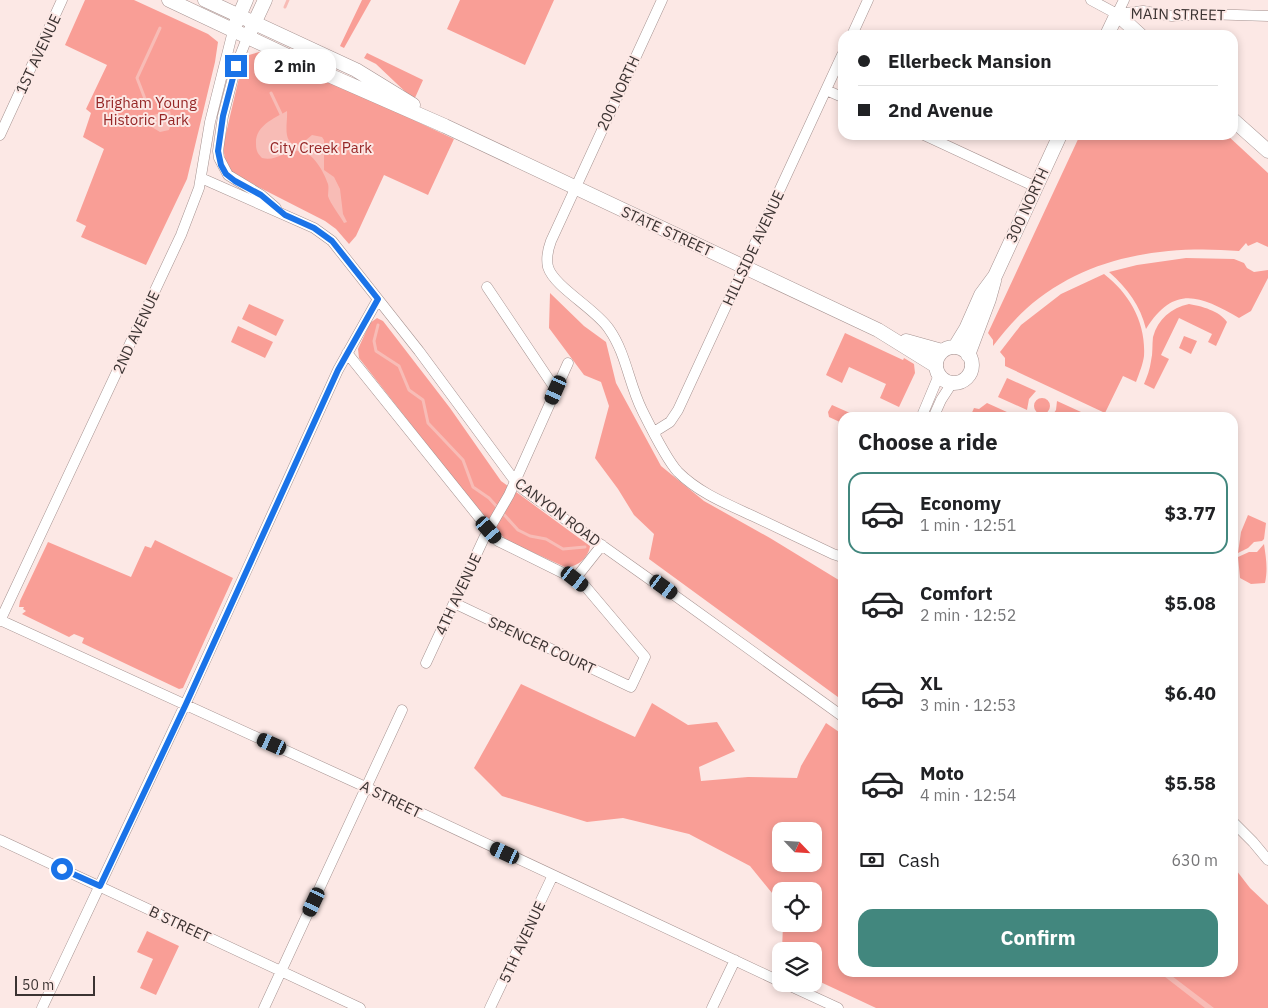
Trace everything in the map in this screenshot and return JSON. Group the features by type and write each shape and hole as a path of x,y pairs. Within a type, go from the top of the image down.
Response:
{"main road":[{"name":"STATE STREET","path":"169,0 324,74 445,126 889,336 937,370"},
{"name":"STATE STREET","path":"205,0 370,77 445,126"},
{"path":"233,31 246,0"},
{"path":"247,38 265,0"},
{"path":"1109,30 1117,14 1135,30"},
{"path":"1238,124 1268,150"},
{"name":"300 NORTH","path":"968,355 990,299 995,276 1058,140"},
{"name":"300 NORTH","path":"948,349 966,329 980,295 995,276"},
{"name":"STATE STREET","path":"889,336 948,349"},
{"path":"948,349 961,349 968,355 971,363 970,372 963,380 952,383 937,370 937,358 948,349"}],"street":[{"name":"1ST AVENUE","path":"0,135 62,0"},
{"name":"200 NORTH","path":"654,432 638,401 622,355 609,329 592,311 554,278 548,268 547,254 575,187 662,0"},
{"path":"854,30 868,0"},
{"name":"MAIN STREET","path":"1091,0 1117,14 1143,11 1172,16 1193,14 1268,16"},
{"path":"1117,14 1124,0"},
{"name":"2ND AVENUE","path":"0,620 181,235 201,178 210,122 233,31"},
{"name":"CANYON ROAD","path":"247,38 236,66 223,116 218,151 221,165 226,174 261,195 285,215"},
{"name":"HILLSIDE AVENUE","path":"654,432 670,422 678,410 838,64"},
{"path":"826,90 838,95"},
{"path":"935,140 1036,187"},
{"name":"CANYON ROAD","path":"201,178 314,228 332,241 515,481 524,490 652,581 664,587 838,713"},
{"path":"486,287 556,390"},
{"path":"42,1008 186,704 306,439 347,353 378,299"},
{"path":"347,353 501,543 575,579 602,545"},
{"name":"4TH AVENUE","path":"426,663 489,530 515,481 568,364"},
{"path":"923,412 937,370"},
{"path":"936,412 952,383"},
{"path":"654,432 678,472 700,490 838,556"},
{"name":"SPENCER COURT","path":"454,603 631,687 645,657 590,592 575,579"},
{"name":"A STREET","path":"0,620 186,704 772,978"},
{"path":"264,1008 402,710"},
{"path":"1238,827 1268,860"},
{"name":"B STREET","path":"0,840 360,1008"},
{"name":"5TH AVENUE","path":"490,1008 553,875"},
{"path":"712,1008 735,960"},
{"path":"803,992 838,1008"}],"green space":[{"name":"Brigham Young Historic Park","path":"85,0 134,0 208,34 218,42 187,179 146,265 81,237 86,226 76,221 104,149 83,137 91,113 86,109 107,65 65,45"},
{"path":"362,0 371,0 344,48 340,46"},
{"path":"460,0 554,0 525,65 447,29"},
{"name":"City Creek Park","path":"259,52 265,53 318,78 337,84 454,139 428,195 384,175 356,236 349,244 336,229 325,221 233,174 225,160 223,146 242,65 249,55"},
{"path":"367,53 423,80 414,100 376,64 364,58"},
{"path":"1078,140 1232,140 1268,173 1268,247 1257,242 1248,246 1246,243 1239,251 1182,250 1154,253 1126,258 1099,266 1073,277 1049,291 1026,309 993,346 993,340 988,333"},
{"path":"1186,258 1234,259 1244,263 1247,268 1254,272 1268,270 1268,278 1251,311 1239,318 1212,304 1188,298 1177,300 1167,305 1156,315 1146,329 1140,312 1132,298 1109,272 1137,265"},
{"path":"1104,274 1129,300 1139,321 1144,344 1141,369 1136,382 1123,376 1105,412 1005,366 1005,358 1000,352 1021,325 1061,294"},
{"path":"550,293 584,326 606,342 616,383 661,466 704,501 838,580 838,697 649,559 654,534 634,515 595,458 609,406 601,382 584,375 549,328"},
{"path":"249,304 284,320 276,336 242,319"},
{"path":"1189,304 1215,312 1227,322 1216,346 1208,342 1212,334 1179,318 1161,355 1169,359 1154,389 1144,384 1151,364 1155,331 1171,311"},
{"path":"377,318 383,321 450,408 501,481 590,546 582,561 574,566 565,567 506,540 474,505 359,358 358,349 370,323"},
{"path":"238,326 273,342 265,358 231,342"},
{"path":"845,333 914,364 915,373 899,407 880,398 886,384 849,367 842,383 826,375"},
{"path":"1184,336 1197,341 1191,354 1179,348"},
{"path":"1007,378 1036,391 1029,399 1027,410 998,397"},
{"path":"1039,398 1045,398 1050,403 1048,412 1036,412 1034,409 1034,403"},
{"path":"1057,401 1081,412 1055,412"},
{"path":"987,403 1007,412 972,412 974,408 979,409"},
{"path":"832,405 848,412 838,412 838,421 829,417 828,412"},
{"path":"1248,515 1266,523 1264,539 1254,542 1248,548 1238,553 1241,532"},
{"path":"155,540 233,578 183,688 179,689 82,643 84,638 74,634 69,637 22,614 26,611 23,609 24,607 19,607 20,601 48,542 131,577 145,546 151,548"},
{"path":"1264,544 1267,568 1265,583 1251,584 1240,578 1238,557 1249,552 1257,552"},
{"path":"521,684 635,737 652,703 688,725 717,722 735,751 699,767 701,781 748,777 797,778 801,766 826,723 838,731 838,977 1238,977 1238,872 1250,888 1268,905 1268,1008 876,1008 822,983 822,942 782,942 783,932 822,932 822,882 772,882 772,893 750,866 689,834 623,818 587,822 502,796 474,768"},
{"path":"147,931 179,946 156,995 140,988 153,959 137,952"}],"shaded area":[{"path":"170,111 172,121 169,130 160,132 150,126 145,117"},
{"path":"287,111 286,127 288,137 293,144 299,146 312,135 322,137 324,140 324,170 334,177 340,189 343,214 347,222 344,223 331,202 328,196 326,179 317,163 309,155 305,152 295,151 267,159 262,158 258,152 256,138 258,132 271,120"},
{"path":"1165,977 1173,977 1214,1008 1205,1008"}],"waterway":[{"path":"285,7 288,0"},
{"path":"147,104 137,78 160,28"},
{"path":"271,93 281,118"},
{"path":"378,325 374,341 376,351 399,366 409,390 423,400 428,423 463,460 473,487 489,498 518,530 530,536 546,539 563,549 585,547"}],"route":[{"path":"62,869 100,886 186,704 338,370 378,299 332,241 314,228 285,215 261,195 226,174 221,165 218,151 223,116 236,66"}]}
